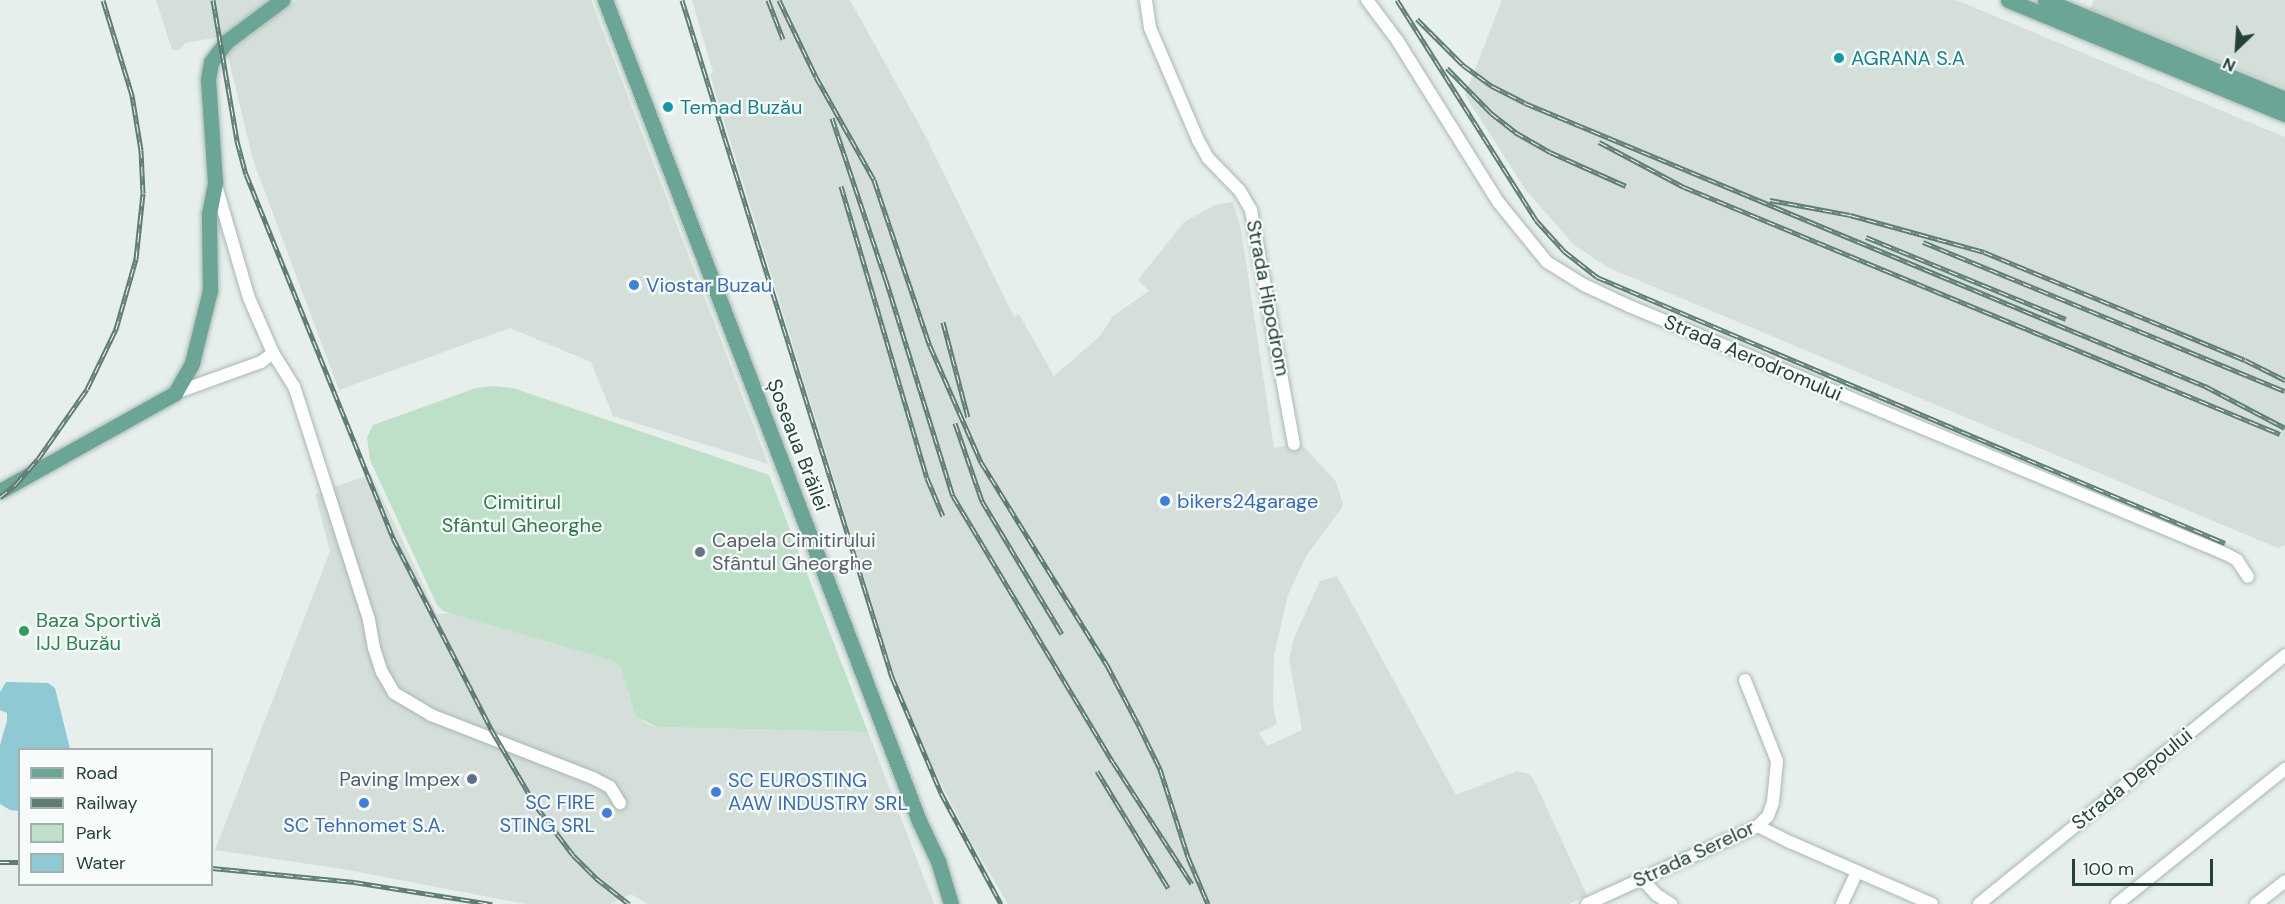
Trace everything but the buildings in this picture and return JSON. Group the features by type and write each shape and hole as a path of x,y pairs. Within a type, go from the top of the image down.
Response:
{"main road":[{"path":"0,491 175,393 192,363 208,300 209,214 215,182 208,79 211,62 227,40 282,0"},
{"name":"Șoseaua Brăilei","path":"605,0 916,812 946,884 951,904"},
{"path":"2008,0 2285,114"},
{"path":"2045,0 2285,99"}],"street":[{"name":"Strada Hipodrom","path":"1146,0 1150,28 1198,140 1221,173 1240,191 1251,210 1294,444"},
{"name":"Strada Aerodromului","path":"1367,0 1397,40 1499,203 1547,262 1584,285 1629,306 2226,554 2237,560 2248,577"},
{"path":"215,182 249,298 273,353 294,386 369,620 376,656 394,693 431,715 593,778 610,787 620,803"},
{"path":"175,393 261,362 273,353"},
{"name":"Strada Depoului","path":"1979,904 2285,656"},
{"name":"Strada Serelor","path":"1587,904 1758,826 1768,816 1773,802 1777,761 1745,680"},
{"path":"2117,904 2285,769"},
{"path":"1758,826 1932,904"},
{"path":"1842,904 1857,872"},
{"path":"1642,879 1649,888 1671,904"},
{"path":"2256,904 2285,881"}],"shaded area":[{"path":"156,0 281,0 226,36 185,43 179,50 172,50"},
{"path":"297,0 591,0 768,464 613,416 591,362 510,328 339,390 253,160 228,56 233,46 265,20"},
{"path":"692,0 850,0 926,137 1014,317 1019,314 1054,376 1100,336 1113,316 1149,291 1138,280 1184,222 1215,205 1233,202 1241,229 1274,448 1300,443 1335,480 1343,503 1306,556 1288,595 1274,655 1273,706 1277,724 1259,733 1267,746 1302,730 1289,659 1294,638 1320,581 1337,576 1456,795 1517,771 1528,774 1533,778 1587,895 1569,904 1008,904 968,837 932,766 894,675 710,75 713,72"},
{"path":"1502,0 1956,0 2285,137 2285,545 2278,548 1609,268 1574,245 1525,189 1465,95"},
{"path":"2094,0 2285,0 2285,88 2089,10"},
{"path":"371,474 437,614 452,613 613,661 620,666 636,717 648,724 658,727 868,732 934,904 648,904 631,894 610,904 526,904 348,870 215,850 330,551 315,494"}],"green space":[{"name":"Cimitirul Sfântul Gheorghe","path":"494,386 513,388 769,475 868,732 658,727 636,717 620,666 613,661 443,611 437,605 370,460 367,437 373,425 476,388"}],"water":[{"path":"6,682 48,683 55,688 70,748 18,748 18,811 10,810 0,804 0,745 7,713 0,710 0,692"}],"railway":[{"path":"0,497 16,484 38,459 87,389 116,329 136,259 143,193 141,150 132,95 103,0"},
{"path":"213,0 237,141 246,174 393,538 491,729 536,806 573,855 596,878 629,904"},
{"path":"682,0 892,677 941,793 1001,904"},
{"path":"768,0 783,39"},
{"path":"779,0 816,77 874,180 930,346 981,462 1107,665 1139,726 1160,769 1188,857 1208,904"},
{"path":"1397,0 1536,220 1564,251 1597,277 2225,543"},
{"path":"1417,19 1463,65 1492,86 1525,103 2205,386 2285,428"},
{"path":"1447,68 1491,113 1515,132 1550,152 1626,186"},
{"path":"832,118 886,280 953,496 1113,762 1192,884"},
{"path":"1599,142 1684,187 2280,434"},
{"path":"841,186 927,478 943,516"},
{"path":"1770,200 1850,215 1984,252 2245,360 2285,380"},
{"path":"1866,237 2066,319"},
{"path":"1923,242 2285,391"},
{"path":"943,322 968,417"},
{"path":"955,423 982,501 1062,634"},
{"path":"1097,771 1168,888"},
{"path":"0,862 18,862"},
{"path":"213,868 354,882 492,904"}],"place":[{"name":"AGRANA S.A","path":"1839,58"},
{"name":"Temad Buzău","path":"668,107"},
{"name":"Viostar Buzau","path":"634,285"},
{"name":"bikers24garage","path":"1165,501"},
{"name":"Capela Cimitirului Sfântul Gheorghe","path":"700,552"},
{"name":"Baza Sportivă IJJ Buzău","path":"24,631"},
{"name":"Paving Impex","path":"472,779"},
{"name":"SC EUROSTING AAW INDUSTRY SRL","path":"716,792"},
{"name":"SC Tehnomet S.A.","path":"364,803"},
{"name":"SC FIRE STING SRL","path":"607,813"}]}
